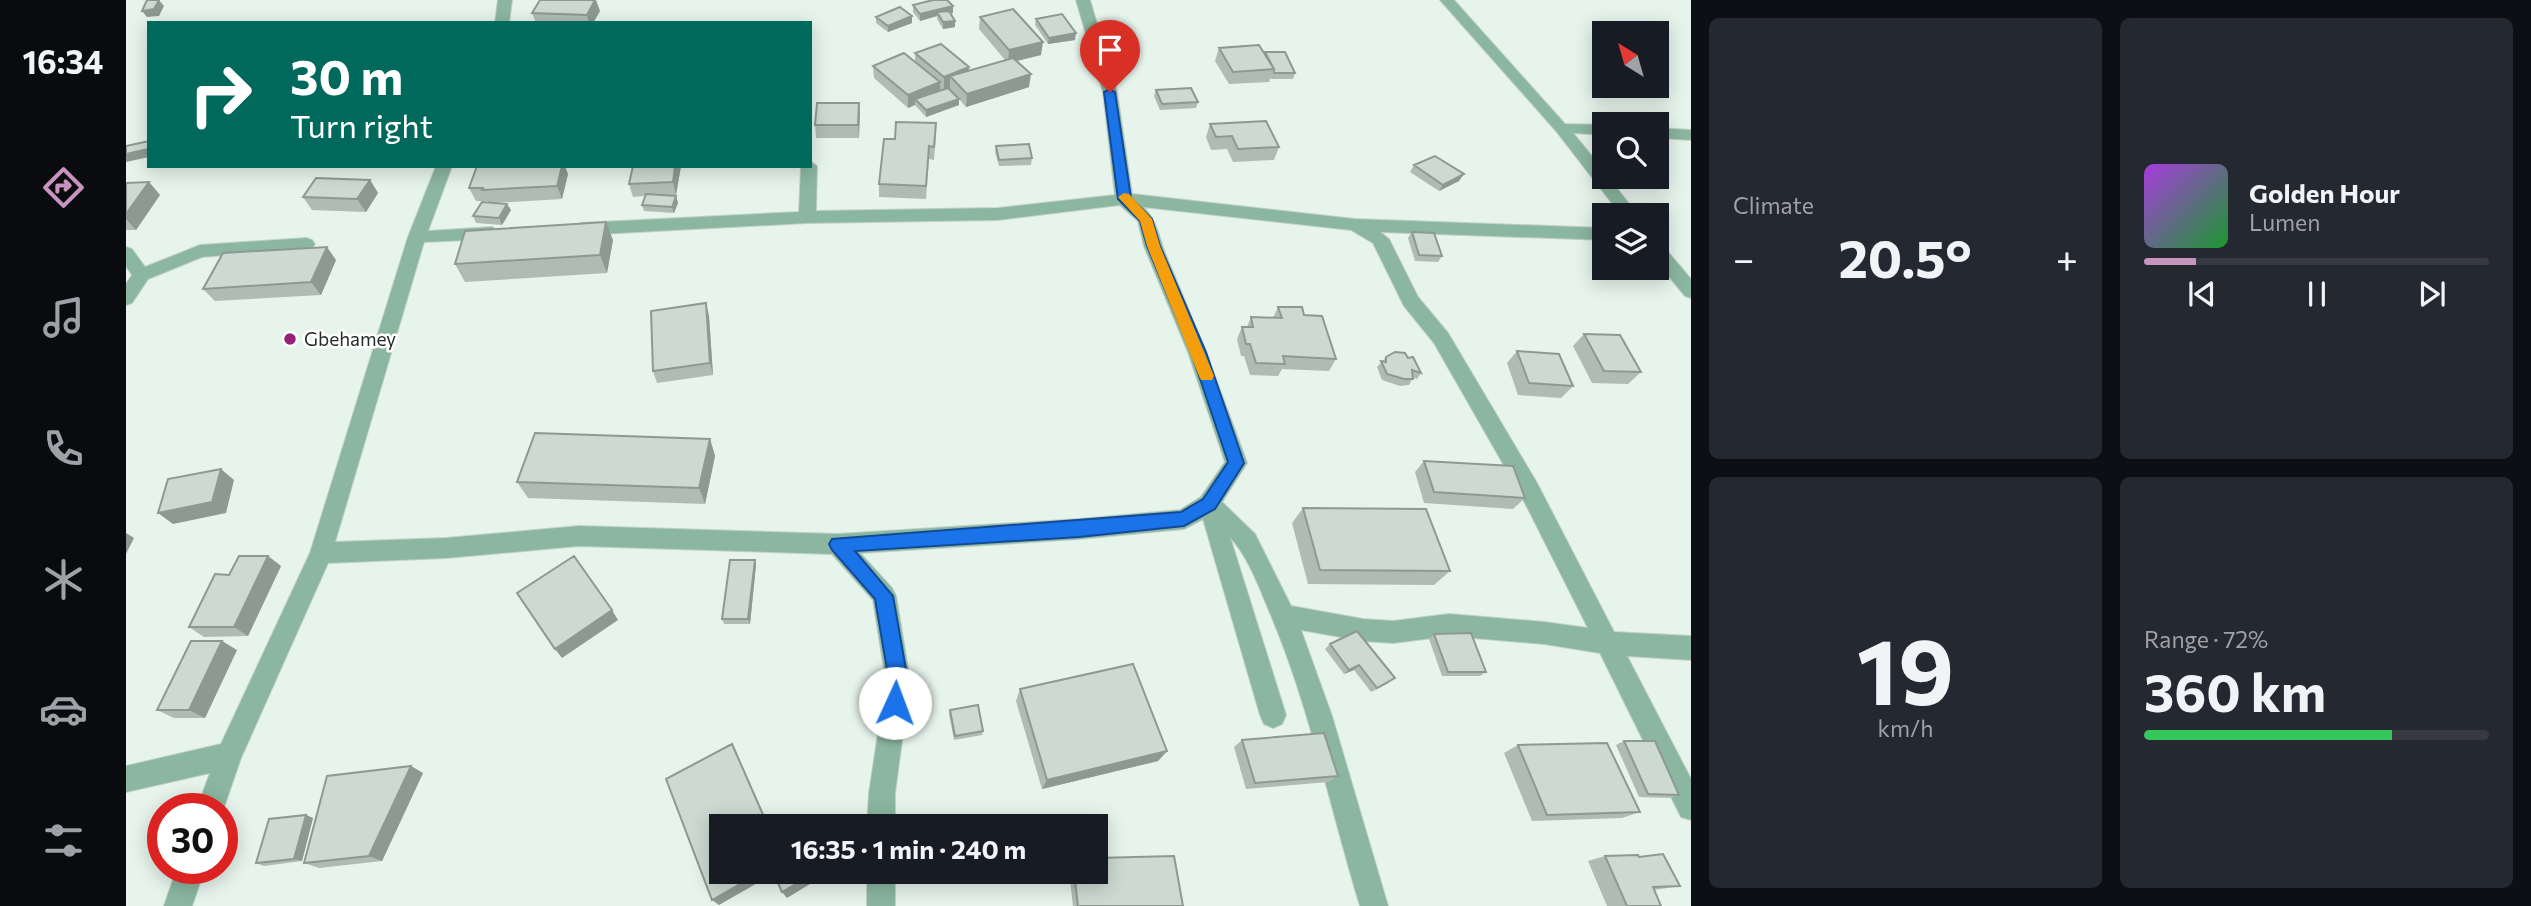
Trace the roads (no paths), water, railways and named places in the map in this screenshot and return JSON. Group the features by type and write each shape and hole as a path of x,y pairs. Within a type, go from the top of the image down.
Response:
{"street":[{"path":"502,21 505,0"},
{"path":"321,552 446,548 579,536 838,544 1079,529 1184,519 1209,504 1236,463 1198,352 1153,246 1146,219 1124,199 1110,92 1083,0"},
{"path":"1447,0 1561,128 1620,203"},
{"path":"1561,128 1592,129"},
{"path":"1669,134 1691,135"},
{"path":"216,793 229,754 321,552 417,237 443,168"},
{"path":"807,218 808,168"},
{"path":"568,229 807,218 998,214 1124,199 1355,225 1592,234"},
{"path":"1355,225 1380,239 1411,301 1441,338 1529,489 1691,807"},
{"path":"417,237 513,232"},
{"path":"126,298 142,275 200,251 306,244"},
{"path":"126,253 142,275"},
{"path":"1669,264 1691,291"},
{"path":"1209,504 1241,534 1265,573 1284,616 1320,712 1356,853 1374,906"},
{"path":"1209,504 1273,715"},
{"path":"838,544 884,596 898,681 881,793 881,814"},
{"path":"1284,616 1363,630 1393,632 1449,625 1544,633 1608,643 1691,648"},
{"path":"126,779 229,754"},
{"path":"178,906 186,884"},
{"path":"881,884 881,906"}],"place":[{"name":"Gbehamey","path":"290,339"}]}
